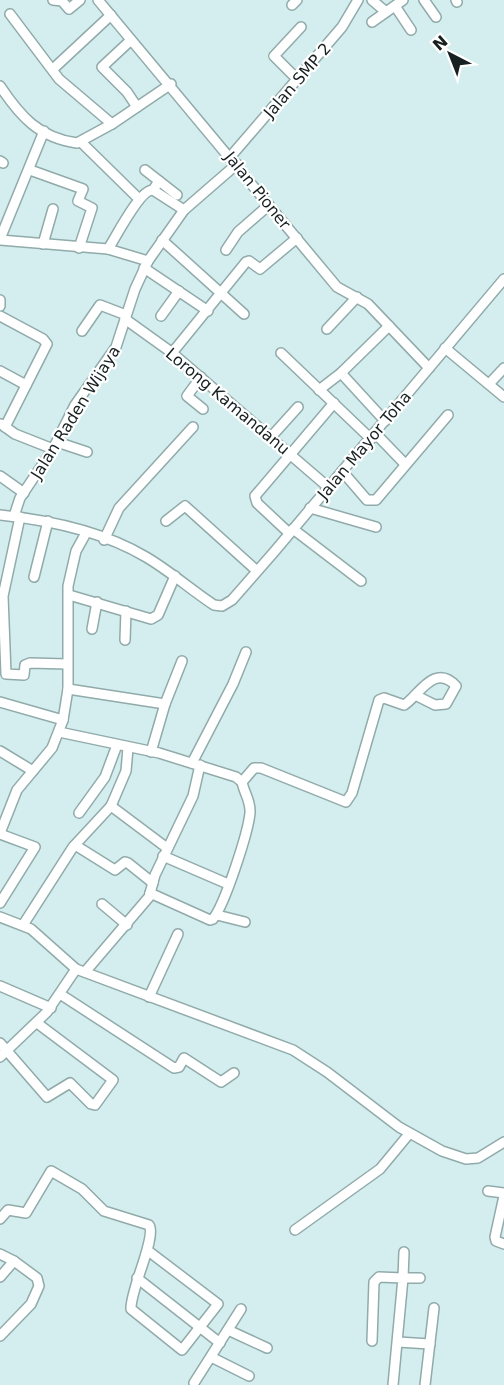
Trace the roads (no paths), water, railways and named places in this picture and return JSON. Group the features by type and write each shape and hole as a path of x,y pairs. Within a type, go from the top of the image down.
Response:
{"street":[{"path":"53,0 62,1 69,9 80,0"},
{"name":"Jalan Pioner","path":"98,0 231,156 337,287 357,297 389,326 429,368"},
{"name":"Jalan SMP 2","path":"231,156 342,27 358,0"},
{"path":"372,0 386,12"},
{"path":"372,22 403,0"},
{"path":"424,0 436,17"},
{"path":"395,6 411,30"},
{"path":"10,14 64,84 112,124"},
{"path":"53,69 111,15"},
{"path":"297,79 274,56 301,27"},
{"path":"131,40 102,67 127,92 137,107"},
{"path":"0,86 19,115 44,131 73,142 81,142 171,84"},
{"path":"44,131 0,239 108,249 146,265 208,311"},
{"path":"81,142 139,199"},
{"name":"Jalan Raden Wijaya","path":"67,664 30,663 25,665 24,675 8,675 2,648 3,596 17,516 24,493 55,445 75,405 116,347 146,265 162,240 184,210 237,164"},
{"path":"30,170 83,188 78,201 92,208 79,248"},
{"path":"145,170 156,185 184,210"},
{"path":"108,249 139,199 156,185"},
{"path":"156,185 177,195"},
{"path":"226,250 238,232 269,204"},
{"path":"43,244 53,209"},
{"path":"172,353 246,262 260,269 297,238"},
{"path":"162,240 244,314"},
{"name":"Jalan Mayor Toha","path":"175,576 220,606 232,600 504,279"},
{"path":"161,316 179,291"},
{"path":"327,329 357,297"},
{"path":"0,300 0,306"},
{"name":"Lorong Kamandanu","path":"82,331 98,306 126,317 201,377 328,487"},
{"path":"0,316 43,339 46,344 26,385 2,425 55,445 87,452"},
{"path":"319,390 341,373 389,326"},
{"path":"446,348 504,397"},
{"path":"281,353 334,404 405,464"},
{"path":"489,384 504,368"},
{"path":"0,371 26,385"},
{"path":"341,373 385,421"},
{"path":"201,377 186,396 203,409"},
{"path":"334,404 257,492 255,499 291,531 361,581"},
{"path":"272,437 298,407"},
{"path":"342,471 367,500 373,501 388,488 405,464 448,415"},
{"path":"104,540 119,508 193,427"},
{"path":"0,476 24,493"},
{"path":"166,521 185,506 257,571"},
{"path":"310,508 376,527"},
{"path":"0,515 48,521 86,533 144,555 175,576 156,617 149,619 69,595"},
{"path":"34,577 48,521"},
{"path":"0,903 35,847 0,834 17,790 52,748 63,720 68,689 68,586 76,551 86,533"},
{"path":"92,629 97,602"},
{"path":"125,640 126,611"},
{"path":"0,1057 4,1046 37,1023 80,970 127,925 150,893 165,852 192,796 196,764 246,652"},
{"path":"151,752 165,704 182,661"},
{"path":"68,689 165,704"},
{"path":"150,893 210,920 217,915 240,853 250,812 250,800 243,790 242,782 254,768 261,768 346,802 352,793 379,700 384,698 404,705 415,695"},
{"path":"0,702 63,720"},
{"path":"59,732 196,764 242,782"},
{"path":"79,813 105,777 117,745"},
{"path":"22,925 75,845 111,806 126,771 128,748"},
{"path":"0,752 33,771"},
{"path":"111,806 165,852 228,885"},
{"path":"75,845 115,870 125,862 128,863 153,883"},
{"path":"102,904 127,925"},
{"path":"217,915 245,922"},
{"path":"0,917 22,925 80,970 293,1050 327,1072 409,1134 442,1151 466,1159 478,1158 504,1142"},
{"path":"148,997 178,934"},
{"path":"0,986 51,1008"},
{"path":"60,993 174,1068 179,1067 184,1058 221,1082 234,1073"},
{"path":"4,1046 47,1097 70,1083 95,1105 113,1080 37,1023"},
{"path":"295,1230 380,1169 409,1134"},
{"path":"0,1219 8,1210 26,1213 49,1173 55,1171 82,1189 104,1211 149,1226 152,1231 136,1278 130,1309 178,1348 184,1348 218,1305 147,1250"},
{"path":"488,1191 504,1194 495,1237 496,1241 504,1244"},
{"path":"393,1385 404,1252"},
{"path":"0,1254 37,1278 39,1286 31,1304 0,1336"},
{"path":"0,1277 14,1261"},
{"path":"136,1278 220,1343"},
{"path":"372,1341 374,1282 379,1278 420,1278"},
{"path":"425,1385 434,1308"},
{"path":"194,1383 241,1309"},
{"path":"228,1330 267,1348"},
{"path":"398,1342 430,1344"},
{"path":"211,1356 249,1376"}]}
